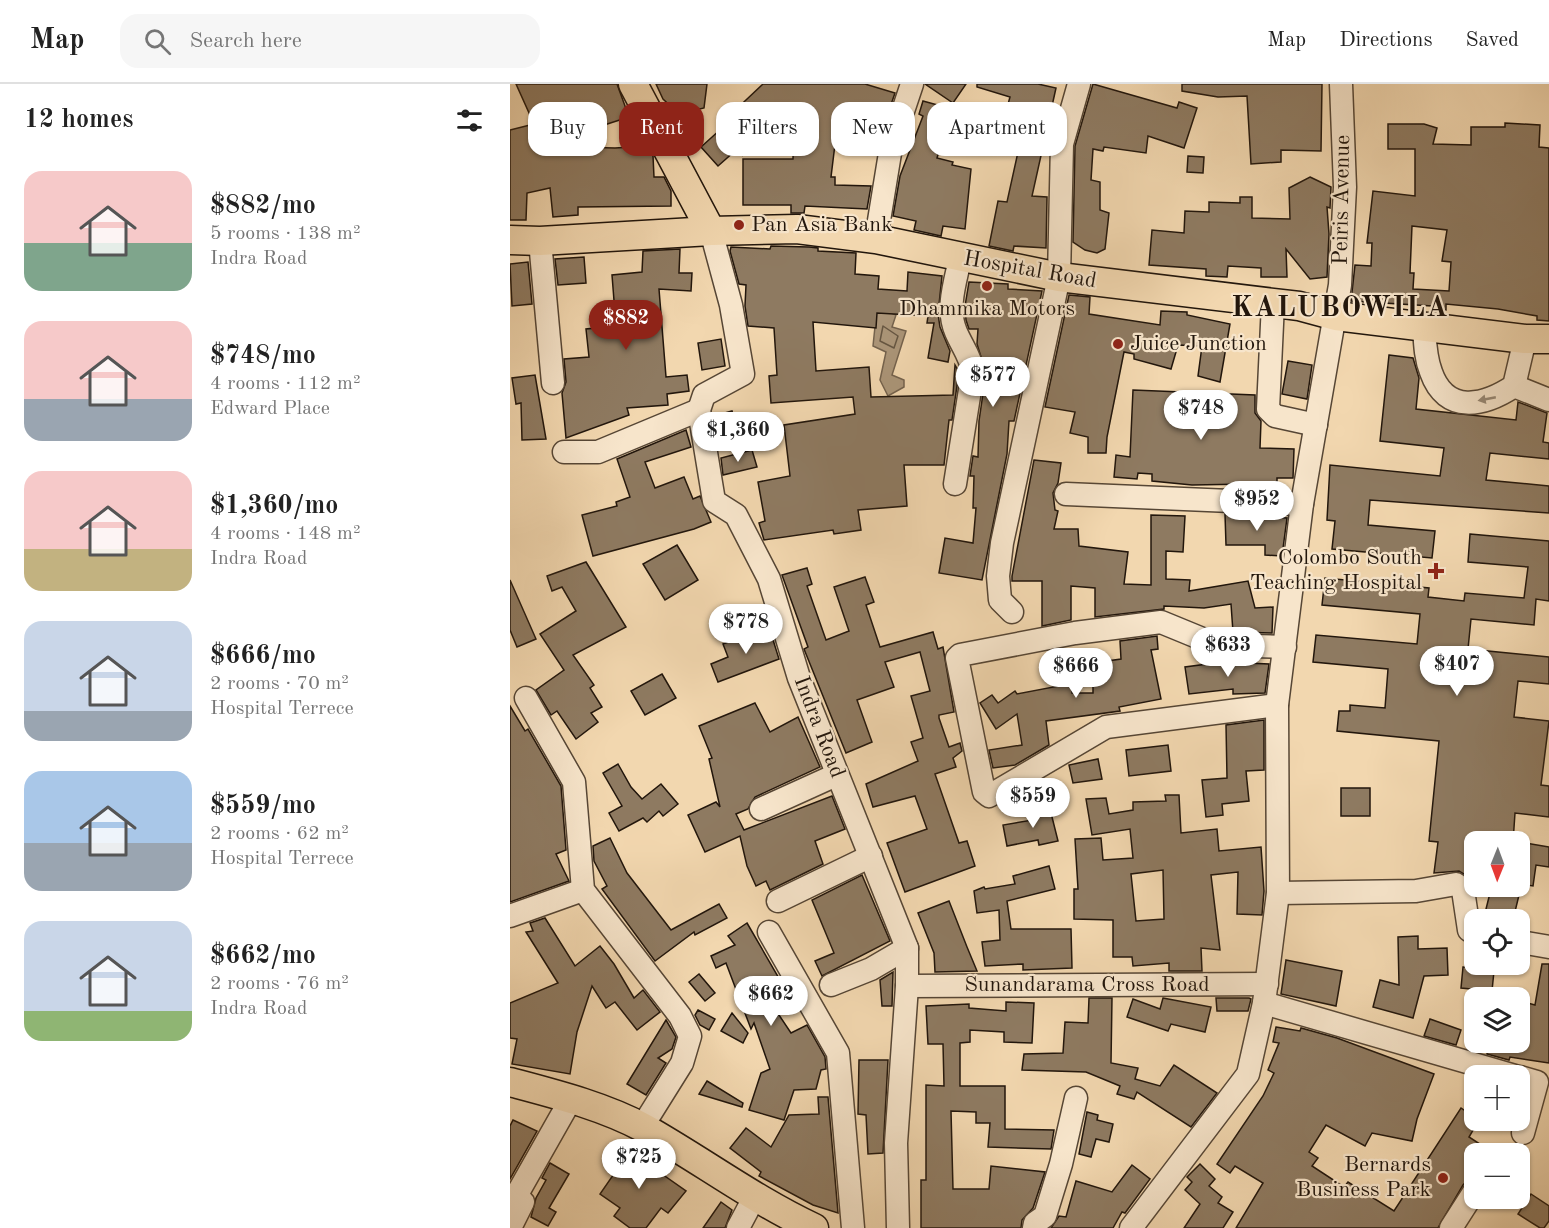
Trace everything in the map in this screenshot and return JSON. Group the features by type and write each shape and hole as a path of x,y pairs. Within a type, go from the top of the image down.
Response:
{"main road":[{"path":"633,84 711,231"},
{"name":"Hospital Road","path":"510,240 540,241 711,231 797,229 876,239 960,259 1059,278 1299,306 1336,315 1537,339"},
{"path":"510,1082 571,1099 642,1127 755,1196 814,1228"}],"street":[{"path":"876,239 891,147 912,84"},
{"path":"1012,612 1000,600 998,576 1002,543 1059,278 1062,144 1079,84"},
{"name":"Peiris Avenue","path":"1131,1228 1248,1074 1265,993 1278,893 1277,705 1302,504 1336,315 1345,187 1341,84"},
{"path":"564,452 598,452 699,411 704,395 743,374 731,305 711,231"},
{"path":"540,241 553,383"},
{"path":"955,484 972,371 968,353 952,319 953,293 960,259"},
{"path":"1273,303 1268,409 1275,416 1316,425"},
{"path":"1424,326 1431,374 1448,398 1463,402 1493,400 1515,386 1537,339"},
{"path":"1515,386 1549,400"},
{"name":"Indra Road","path":"699,411 714,501 736,515 769,579 799,678 907,948 907,986 896,1143 898,1228"},
{"path":"1066,494 1302,504"},
{"path":"1277,705 1106,727 989,796 984,792 957,658 960,655 1075,633 1161,622 1217,645 1285,646"},
{"path":"526,698 574,782 583,890 680,1016 690,1036 682,1062 642,1127"},
{"path":"761,809 836,775"},
{"path":"778,901 871,856"},
{"path":"1278,893 1416,891 1456,884 1463,890 1465,909"},
{"path":"510,916 583,890"},
{"path":"770,932 838,1053 853,1228"},
{"path":"1530,944 1549,947"},
{"path":"831,985 872,969 907,948"},
{"name":"Sunandarama Cross Road","path":"907,986 1265,993 1484,1065"},
{"path":"1530,1080 1537,1082 1530,1108"},
{"path":"1034,1228 1035,1223 1045,1216 1061,1164 1076,1098"},
{"path":"510,1227 523,1202 516,1196 571,1099"},
{"path":"738,1228 755,1196"},
{"path":"1451,1228 1464,1208"}],"water":[{"path":"877,307 896,315 892,327 906,331 892,375 904,380 904,387 888,396 880,380 886,352 873,346"}],"building":[{"path":"516,84 617,84 624,102 619,102 619,120 607,124 607,102 528,102 528,111"},
{"path":"656,84 707,84 704,108 704,102 666,102"},
{"path":"763,84 865,84 895,93 892,102 831,102 831,156 834,156 831,177 835,177 835,185 871,186 867,209 805,206 804,213 791,213 791,205 743,205 743,159 793,159 793,156 819,156 819,102 744,102"},
{"path":"925,84 966,84 952,102"},
{"path":"977,84 1038,84 1056,88 1053,102 1009,102 1010,97 977,87"},
{"path":"1093,84 1177,108 1179,102 1197,108 1184,148 1148,136 1146,153 1104,147 1103,151 1093,149 1091,180 1100,182 1100,210 1109,213 1105,249 1097,253 1085,250 1073,242 1075,146"},
{"path":"1182,84 1322,84 1321,151 1281,150 1281,162 1251,164 1247,96 1218,97 1182,91"},
{"path":"923,101 927,102 927,156 938,156 937,158 953,162 952,165 971,169 965,229 943,226 941,236 914,230 916,221 893,216 900,176 908,156 915,156 915,137 923,116 919,114"},
{"path":"1505,123 1540,125 1539,147 1549,148 1549,321 1537,320 1537,316 1498,309 1446,304 1446,310 1432,309 1432,306 1351,301 1355,265 1371,266 1372,243 1367,243 1373,191 1415,196 1415,149 1388,149 1388,124 1424,124 1437,128 1433,144 1471,145 1471,127 1505,127","holes":["1412,226 1447,230 1442,261 1451,262 1449,291 1413,289 1414,273 1410,273"]},
{"path":"528,126 528,156 607,156 607,148 619,148 619,156 653,156 654,177 664,177 671,191 671,206 578,207 578,215 553,217 550,188 527,193 526,220 510,220 510,130"},
{"path":"716,133 716,156 729,156 718,166 704,150 704,144"},
{"path":"1017,156 1041,156 1032,196 1047,197 1046,248 1014,246 1013,251 989,246 998,201 1007,202"},
{"path":"1188,156 1204,157 1203,173 1187,172"},
{"path":"1310,177 1331,187 1330,208 1327,207 1329,234 1327,277 1310,279 1286,249 1287,277 1261,277 1261,268 1228,266 1227,277 1206,276 1206,269 1149,265 1152,230 1184,233 1185,211 1209,212 1209,202 1240,203 1240,197 1252,197 1252,218 1290,219 1289,188"},
{"path":"771,246 809,247 818,248 818,251 856,253 855,274 879,276 878,289 907,291 908,272 942,276 938,314 940,327 950,351 948,362 928,358 934,323 927,323 928,316 877,313 876,328 813,322 816,371 869,367 871,397 953,395 955,365 959,372 952,420 949,420 944,465 904,465 907,506 858,510 861,530 834,534 833,530 764,540 759,523 765,521 758,482 790,476 784,425 855,414 853,397 771,403 769,376 777,375 774,328 748,326 745,306 746,285 739,284 730,251 731,247 770,249"},
{"path":"680,249 679,273 692,273 691,291 659,289 666,377 687,375 689,391 667,394 668,405 627,408 629,415 566,438 562,393 566,382 564,359 589,357 586,329 616,326 612,275 642,272 643,251"},
{"path":"584,257 586,283 558,285 555,259"},
{"path":"528,262 532,304 512,306 510,264"},
{"path":"969,282 1008,284 1008,289 1042,291 1014,421 1009,421 1007,454 982,580 939,573 945,538 973,543 976,508 973,508 974,476 970,476 973,456 978,457 979,421 986,373 977,344 978,329 969,329 966,320 965,306"},
{"path":"1069,295 1090,297 1089,314 1160,325 1161,311 1187,312 1187,315 1230,324 1220,382 1198,376 1202,346 1178,345 1171,369 1134,359 1134,354 1124,352 1107,437 1106,453 1088,453 1088,437 1070,433 1075,412 1045,407"},
{"path":"721,339 725,366 702,370 698,343"},
{"path":"1389,355 1413,358 1419,378 1416,409 1516,420 1518,402 1547,413 1543,442 1549,443 1549,459 1490,453 1486,480 1549,486 1549,513 1370,500 1368,525 1435,531 1432,558 1332,549 1335,521 1327,520 1330,465 1440,476 1444,448 1380,441"},
{"path":"1288,361 1312,365 1307,399 1282,394"},
{"path":"535,375 546,439 522,440 521,403 516,404 512,378"},
{"path":"1133,390 1255,395 1255,413 1261,421 1260,448 1294,449 1293,478 1277,478 1277,489 1248,488 1248,484 1192,485 1152,481 1152,474 1138,473 1137,479 1114,477 1116,455 1130,457"},
{"path":"732,411 733,414 743,414 745,425 716,430 714,416"},
{"path":"686,430 691,447 645,462 655,488 684,477 693,499 700,496 711,522 694,529 593,556 582,515 617,506 616,502 630,497 617,459"},
{"path":"752,450 757,467 723,475 721,458"},
{"path":"1034,460 1061,463 1058,483 1053,493 1055,510 1058,511 1054,529 1078,529 1079,546 1128,552 1124,584 1151,585 1151,515 1185,516 1183,552 1166,551 1166,579 1190,580 1189,591 1248,581 1255,608 1273,607 1272,633 1233,632 1231,604 1204,608 1164,606 1164,609 1095,617 1095,588 1071,586 1071,620 1042,626 1042,581 1012,581"},
{"path":"1225,514 1287,518 1282,556 1265,555 1265,545 1226,545"},
{"path":"1470,534 1549,541 1549,601 1536,599 1534,625 1471,619 1468,649 1549,657 1549,684 1518,681 1514,717 1549,721 1541,785 1549,786 1549,817 1515,813 1514,831 1464,831 1464,874 1459,871 1434,873 1438,842 1429,841 1439,741 1337,731 1339,711 1350,711 1350,705 1385,708 1388,669 1313,662 1316,635 1417,644 1420,614 1322,605 1325,578 1429,588 1428,597 1464,601 1465,593 1524,598 1528,567 1468,562"},
{"path":"677,545 698,580 665,600 643,564"},
{"path":"586,562 626,627 573,655 594,685 590,688 602,707 591,713 598,722 576,739 557,711 551,715 536,690 564,670 540,634 576,611 562,587 552,591 547,576"},
{"path":"807,568 812,584 807,586 826,640 849,631 834,587 865,577 874,602 866,605 880,647 933,632 938,649 943,647 954,712 939,715 939,718 949,747 960,743 962,751 953,758 956,767 935,774 959,843 967,841 975,866 905,892 887,843 927,829 915,796 873,807 866,784 918,761 911,742 923,738 911,696 930,691 920,652 885,662 894,687 857,700 872,742 846,753 804,649 808,647 782,575"},
{"path":"510,580 536,639 517,647 510,630"},
{"path":"769,627 779,659 718,682 711,664 728,657 723,644"},
{"path":"1157,636 1158,649 1151,650 1161,699 1119,707 1120,711 1046,721 1049,745 1015,765 993,768 989,750 1022,745 1017,714 996,729 980,703 992,695 998,703 1015,691 1017,694 1059,686 1056,668 1072,666 1072,693 1093,693 1093,663 1121,659 1120,641"},
{"path":"1223,662 1269,664 1265,693 1233,694 1233,689 1189,694 1185,667"},
{"path":"662,674 676,698 645,715 631,691"},
{"path":"755,703 770,732 798,717 820,767 755,797 748,809 736,814 744,830 832,796 845,829 815,841 823,864 770,890 766,881 756,886 747,866 740,836 705,852 688,815 716,802 720,807 709,759 712,758 699,726"},
{"path":"510,706 525,731 528,729 561,786 566,850 556,854 569,881 510,902"},
{"path":"1264,720 1264,770 1246,771 1249,801 1222,804 1223,815 1206,817 1202,780 1227,778 1226,725"},
{"path":"1168,745 1171,771 1129,776 1126,750"},
{"path":"1098,759 1102,779 1073,783 1069,765"},
{"path":"618,764 631,787 642,799 661,784 678,804 663,816 659,811 647,822 643,818 619,831 609,813 622,806 603,773"},
{"path":"1341,788 1370,788 1370,816 1341,816"},
{"path":"1165,795 1179,795 1181,833 1217,829 1219,851 1261,847 1264,891 1262,915 1237,914 1238,872 1211,875 1220,950 1201,948 1202,971 1169,971 1169,963 1133,966 1132,957 1113,957 1113,920 1074,919 1074,889 1078,889 1075,839 1101,838 1103,860 1133,858 1130,829 1092,835 1086,799 1106,798 1109,814 1133,810 1133,802 1166,801","holes":["1163,870 1164,919 1136,921 1131,874"]},
{"path":"1049,805 1058,841 1039,845 1038,840 1007,846 1003,825 1033,820 1031,810"},
{"path":"610,838 627,873 671,930 719,904 727,918 695,935 694,932 655,961 602,889 607,886 594,861 593,846"},
{"path":"1530,844 1549,847 1549,867 1536,865 1533,886 1530,886"},
{"path":"1049,866 1055,889 1007,901 1011,929 1071,929 1072,968 1023,970 1023,964 985,966 982,942 1000,940 999,910 977,913 974,891 984,887 985,889 1015,884 1013,876"},
{"path":"862,875 890,941 822,976 815,961 834,953 812,900"},
{"path":"1489,897 1519,897 1516,909 1486,909"},
{"path":"949,901 977,971 935,972 934,953 918,913"},
{"path":"545,918 575,966 600,946 614,964 634,998 643,990 660,1012 637,1030 615,1002 606,1008 592,986 577,1032 570,1074 512,1064 517,1039 510,1038 510,1003 558,983 526,932 533,931 530,923"},
{"path":"747,923 791,999 773,1006 791,1033 807,1025 825,1057 826,1069 821,1070 816,1089 794,1090 784,1120 749,1110 761,1073 770,1069 754,1023 751,1029 726,963 716,968 711,956 735,945 728,936"},
{"path":"1418,936 1418,949 1447,948 1448,975 1424,976 1413,1018 1373,1007 1380,980 1399,985 1398,937"},
{"path":"1286,960 1342,971 1336,1006 1281,994"},
{"path":"1542,964 1549,964 1549,1063 1510,1057 1509,1060 1487,1054 1530,1053 1530,1004 1535,1005"},
{"path":"1463,967 1464,975 1494,975 1492,987 1461,988"},
{"path":"893,972 892,1006 882,1006 880,980"},
{"path":"699,974 715,993 705,1001 689,982"},
{"path":"1089,998 1112,998 1111,1063 1138,1068 1135,1079 1160,1086 1174,1065 1217,1093 1191,1127 1137,1092 1134,1099 1117,1094 1120,1086 1086,1072 1022,1070 1024,1054 1063,1053 1065,1022 1088,1023"},
{"path":"1163,998 1211,1007 1205,1032 1171,1024 1168,1031 1127,1017 1133,999 1160,1009"},
{"path":"1216,998 1251,999 1248,1011 1217,1011"},
{"path":"1006,1002 1034,1003 1032,1043 1004,1042 1004,1032 970,1030 970,1042 960,1043 960,1086 1005,1086 1005,1129 1054,1130 1051,1149 988,1147 990,1123 976,1123 976,1112 951,1111 953,1189 989,1189 991,1166 1045,1172 1033,1208 1022,1220 1021,1228 921,1228 921,1180 926,1180 926,1085 944,1086 943,1044 928,1044 926,1006 969,1004 969,1008 1006,1011"},
{"path":"698,1010 715,1019 709,1030 700,1025 695,1015"},
{"path":"732,1013 748,1033 743,1043 721,1031"},
{"path":"1430,1019 1461,1030 1456,1045 1424,1036"},
{"path":"666,1020 676,1037 672,1049 658,1058 666,1063 646,1095 627,1084"},
{"path":"1276,1027 1300,1031 1301,1028 1337,1038 1434,1074 1417,1119 1412,1141 1372,1133 1365,1146 1326,1125 1309,1152 1318,1158 1312,1166 1344,1187 1348,1182 1394,1211 1461,1108 1464,1110 1464,1131 1473,1131 1469,1137 1478,1143 1464,1143 1464,1184 1438,1228 1236,1228 1263,1183 1235,1166 1230,1173 1217,1164 1263,1096 1274,1073 1268,1070 1279,1043 1273,1042"},
{"path":"859,1060 888,1060 883,1153 868,1154 866,1115 858,1114"},
{"path":"707,1081 743,1103 742,1107 699,1094"},
{"path":"818,1097 828,1097 838,1213 813,1205 759,1176 761,1172 730,1148 746,1128 771,1147 789,1115 819,1114"},
{"path":"1087,1112 1098,1115 1097,1120 1113,1124 1109,1142 1096,1139 1091,1157 1079,1154"},
{"path":"513,1120 537,1131 510,1179 510,1126"},
{"path":"622,1146 686,1191 668,1213 661,1208 646,1228 630,1228 614,1216 620,1208 600,1194 616,1171 608,1165"},
{"path":"550,1163 569,1174 549,1208 556,1212 548,1226 531,1217 536,1198 546,1180 542,1178"},
{"path":"1200,1164 1215,1179 1209,1186 1222,1197 1218,1203 1233,1212 1223,1228 1184,1228 1200,1204 1185,1190 1192,1182 1187,1177"},
{"path":"1132,1165 1150,1179 1125,1213 1122,1212 1113,1228 1051,1228 1059,1216 1066,1217 1076,1181 1112,1192"},
{"path":"1531,1194 1549,1206 1549,1221 1544,1228 1540,1228 1518,1214 1521,1209 1530,1209"},
{"path":"721,1202 732,1210 725,1228 703,1228"}],"place":[{"name":"Pan Asia Bank","path":"739,225"},
{"name":"Dhammika Motors","path":"987,286"},
{"name":"Juice Junction","path":"1118,344"},
{"name":"Colombo South Teaching Hospital","path":"1436,571"},
{"name":"Bernards Business Park","path":"1443,1178"}],"district":[{"name":"KALUBOWILA","path":"1340,309"}]}
